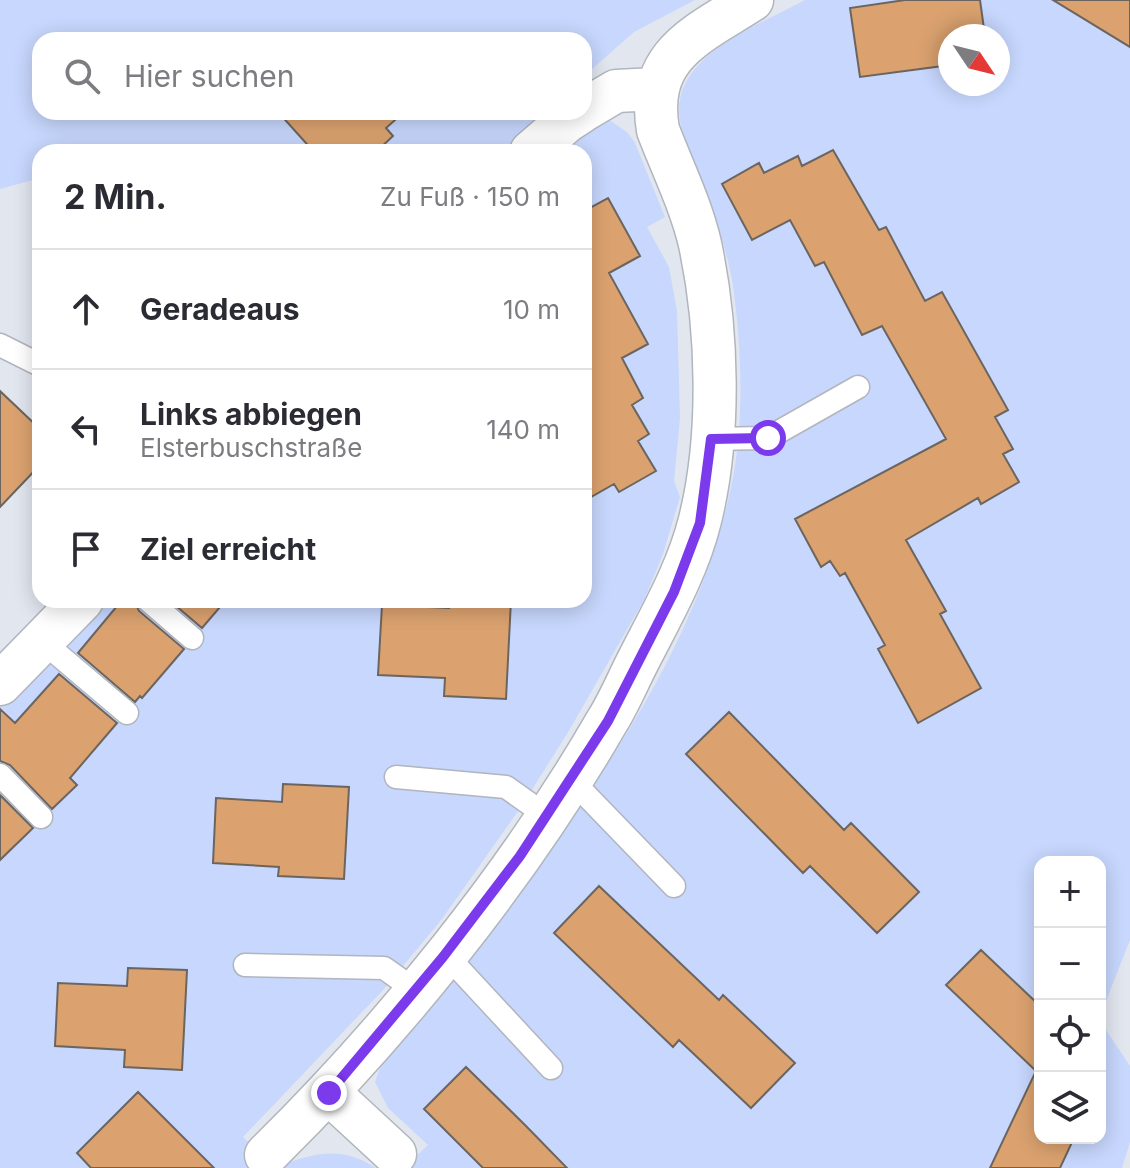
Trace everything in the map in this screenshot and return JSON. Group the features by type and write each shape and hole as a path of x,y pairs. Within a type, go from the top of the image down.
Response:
{"street":[{"path":"266,1155 329,1093 443,957 558,800 608,721 674,592 700,523 715,386 711,316 699,242 658,130 654,111 656,89 680,46 752,0"},
{"path":"592,106 616,91 656,89"},
{"path":"540,144 569,120"},
{"path":"0,684 74,608"},
{"path":"329,1093 395,1154"}],"lane":[{"path":"0,345 32,361"},
{"path":"711,439 768,438 858,387"},
{"path":"157,608 192,638"},
{"path":"42,641 127,713"},
{"path":"0,775 41,817"},
{"path":"396,777 506,787 558,800 585,794 674,886"},
{"path":"443,957 461,971 551,1068"},
{"path":"245,965 384,968 415,990"}],"shaded area":[{"path":"0,0 695,0 634,32 592,69 592,32 32,32 32,120 537,120 512,144 32,144 32,180 0,189"},
{"path":"805,0 1130,0 1130,940 1106,1001 1106,856 1034,856 1034,1144 1106,1144 1106,1030 1130,1066 1130,1142 1122,1168 404,1168 428,1145 388,1108 375,1082 383,1059 577,807 619,746 682,632 714,550 726,508 738,444 738,331 728,261 684,136 679,110 685,84 695,69 707,56 738,34"},
{"path":"608,119 628,133 665,217 647,227 669,267 677,311 680,418 674,481 680,497 663,554 644,600 521,807 442,919 383,990 243,1137 275,1167 314,1155 338,1154 376,1168 0,1168 0,700 90,608 592,608 592,144 564,144"}],"building":[{"path":"905,0 980,0 983,24 938,24 938,67 860,77 850,8"},
{"path":"1053,0 1130,0 1130,47"},
{"path":"285,120 395,120 386,128 393,136 384,144 307,144"},
{"path":"833,150 879,230 886,227 925,301 942,292 1008,410 995,417 1013,449 1003,454 1019,482 981,504 978,498 906,540 946,611 940,614 981,688 918,723 878,649 885,645 845,573 840,576 830,561 821,567 795,519 946,439 882,326 862,335 824,262 815,266 790,220 752,240 722,184 759,163 764,173 798,156 802,166"},
{"path":"608,198 640,256 609,273 648,344 622,358 643,398 632,405 649,434 638,441 656,471 619,492 614,484 592,496 592,207"},
{"path":"0,391 32,421 32,473 0,507"},
{"path":"115,608 138,608 184,649 142,698 140,696 135,702 78,653"},
{"path":"178,608 219,608 202,628"},
{"path":"382,608 511,608 506,699 444,696 445,678 378,675"},
{"path":"59,674 117,723 70,778 77,785 52,809 10,765 0,761 0,709 15,723"},
{"path":"729,712 844,830 851,823 919,892 877,933 810,866 803,873 686,754"},
{"path":"283,784 349,787 344,879 278,876 279,867 213,863 216,798 282,802"},
{"path":"0,795 33,828 0,860"},
{"path":"599,886 719,1000 723,995 795,1063 751,1108 679,1040 673,1047 554,933"},
{"path":"981,950 1034,1000 1034,1069 946,985"},
{"path":"128,968 187,970 182,1070 124,1067 125,1050 55,1046 58,983 127,986"},
{"path":"466,1067 567,1168 483,1168 424,1109"},
{"path":"1034,1075 1034,1144 1071,1144 1060,1168 990,1168"},
{"path":"138,1092 214,1168 91,1168 77,1153"}],"route":[{"path":"329,1093 443,957 520,856 608,721 674,592 700,523 711,439 768,438"}]}
